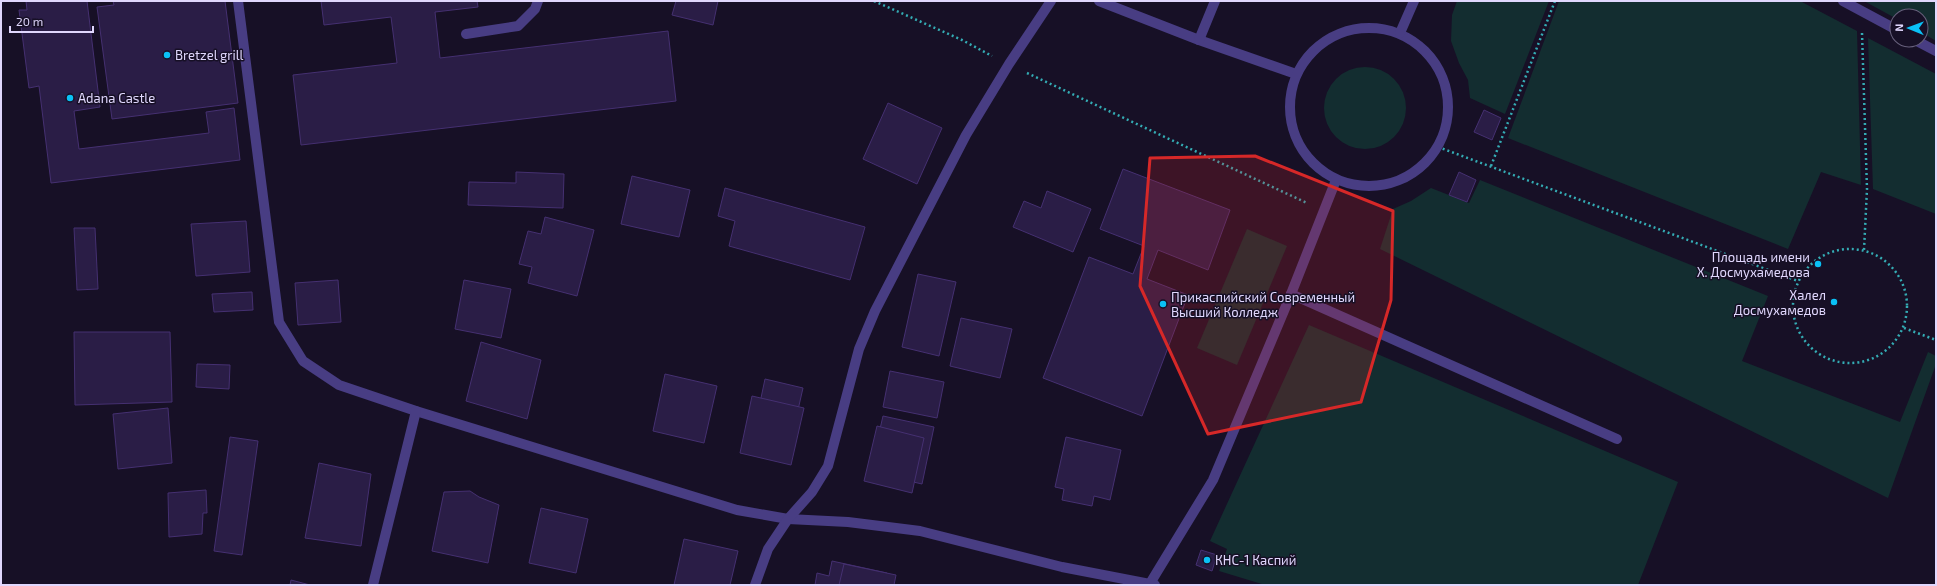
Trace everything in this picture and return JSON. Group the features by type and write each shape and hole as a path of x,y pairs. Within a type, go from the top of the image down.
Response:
{"street":[{"path":"238,1 279,322 303,361 340,385 416,411 737,510 788,519 848,522 920,531 1062,567 1151,585 1213,480 1291,294 1336,180"},
{"path":"466,34 518,26 535,9 538,1"},
{"path":"755,585 768,549 788,519 812,492 828,466 860,349 875,311 966,136 1009,64 1051,1"},
{"path":"1099,1 1199,40 1296,74"},
{"path":"1199,40 1215,1"},
{"path":"1400,33 1414,1"},
{"path":"1843,1 1889,26"},
{"path":"1369,27 1400,33 1423,48 1439,69 1448,94 1448,121 1438,146 1421,167 1398,181 1372,186 1336,180 1317,168 1303,151 1292,127 1290,100 1296,74 1308,56 1322,42 1339,33 1369,27"},
{"path":"1291,294 1616,439"},
{"path":"373,585 416,411"}],"path":[{"path":"874,1 962,40 1009,64 1324,211"},
{"path":"1491,166 1555,1"},
{"path":"1861,11 1868,190 1864,250"},
{"path":"1438,146 1798,281"},
{"path":"1844,248 1864,250 1882,258 1896,272 1905,289 1908,308 1904,328 1894,344 1880,356 1863,362 1844,364 1826,359 1811,349 1799,334 1793,317 1792,298 1798,281 1809,265 1826,253 1844,248"},
{"path":"1904,328 1936,340"}],"highlighted area":[{"path":"1255,156 1393,211 1391,300 1361,402 1208,434 1140,286 1150,158"}],"green space":[{"path":"1457,1 1549,1 1505,114 1470,98 1468,80 1459,63 1451,41 1452,15"},
{"path":"1559,1 1800,1 1857,31 1861,185 1821,172 1788,249 1508,138"},
{"path":"1864,1 1936,1 1936,41 1929,37 1929,8 1889,8 1889,15"},
{"path":"1868,38 1936,74 1936,214 1873,189"},
{"path":"1365,67 1381,70 1394,79 1403,92 1406,108 1403,124 1394,137 1381,146 1365,149 1349,146 1336,137 1327,124 1324,108 1327,92 1336,79 1349,70"},
{"path":"1480,180 1768,296 1742,361 1900,422 1928,352 1936,356 1936,364 1888,498 1380,249 1393,209 1411,201 1431,188 1469,203"},
{"path":"1247,229 1287,246 1237,365 1197,348"},
{"path":"1309,325 1678,482 1638,585 1265,585 1219,571 1227,549 1210,541"}],"building":[{"name":"Adana Сastle","path":"26,1 87,1 100,107 74,111 79,149 209,133 206,112 234,108 240,160 51,183 39,86 29,88 19,10 27,10"},
{"name":"Bretzel grill","path":"113,1 225,1 238,103 112,119 97,7 114,5"},
{"path":"321,1 477,1 478,7 435,12 440,58 668,31 676,101 301,145 293,75 397,63 391,17 324,25"},
{"path":"676,1 718,1 713,25 672,15"},
{"path":"888,103 942,128 917,184 863,159"},
{"path":"1484,110 1501,118 1492,140 1474,132"},
{"path":"1123,169 1230,210 1208,270 1158,250 1147,279 1188,295 1142,416 1043,378 1089,257 1133,274 1144,246 1100,229"},
{"path":"516,172 564,174 563,208 468,205 469,182 516,183"},
{"path":"1459,172 1476,180 1467,202 1449,195"},
{"path":"632,176 690,190 679,237 621,224"},
{"path":"725,188 865,227 850,280 729,246 735,221 718,216"},
{"path":"1047,191 1091,209 1073,252 1013,227 1024,201 1041,208"},
{"path":"545,217 594,230 577,296 528,283 532,267 519,264 528,231 541,234"},
{"path":"246,221 250,272 196,276 191,224"},
{"path":"74,228 95,228 98,289 77,290"},
{"path":"918,274 956,282 939,356 902,347"},
{"path":"338,280 341,322 298,325 295,283"},
{"path":"464,280 511,289 501,338 455,329"},
{"path":"252,292 253,310 214,312 212,294"},
{"path":"961,318 1012,329 1000,378 950,366"},
{"path":"74,332 170,332 172,402 75,405"},
{"path":"481,342 541,360 527,419 466,401"},
{"path":"197,364 230,365 229,389 196,387"},
{"path":"890,371 944,382 937,418 883,407"},
{"path":"665,374 717,386 704,443 653,431"},
{"path":"765,379 803,388 787,458 750,450"},
{"path":"752,396 804,408 791,465 740,453"},
{"path":"168,408 172,463 118,469 113,414"},
{"path":"883,416 934,427 922,484 870,472"},
{"path":"877,426 924,438 912,493 864,481"},
{"path":"230,437 258,441 242,555 214,551"},
{"path":"1066,437 1121,450 1110,500 1094,496 1092,506 1062,500 1064,489 1055,487"},
{"path":"319,463 371,474 361,546 305,538"},
{"path":"206,490 207,513 203,513 202,534 169,537 168,493"},
{"path":"470,491 479,497 499,505 488,563 432,551 444,492"},
{"path":"541,508 588,519 576,573 529,563"},
{"path":"684,539 738,551 730,585 674,585"},
{"name":"КНС-1 Каспий","path":"1201,550 1217,555 1212,571 1196,565"},
{"path":"832,561 887,573 884,585 815,585 817,573 829,576"},
{"path":"844,564 896,575 894,585 839,585"},
{"path":"291,580 310,585 290,585"}],"place":[{"name":"Bretzel grill","path":"167,55"},
{"name":"Adana Сastle","path":"70,98"},
{"name":"Площадь имени Х. Досмухамедова","path":"1818,264"},
{"name":"Халел Досмухамедов","path":"1834,302"},
{"name":"Прикаспийский Современный Высший Колледж","path":"1163,304"},
{"name":"КНС-1 Каспий","path":"1207,560"}]}
